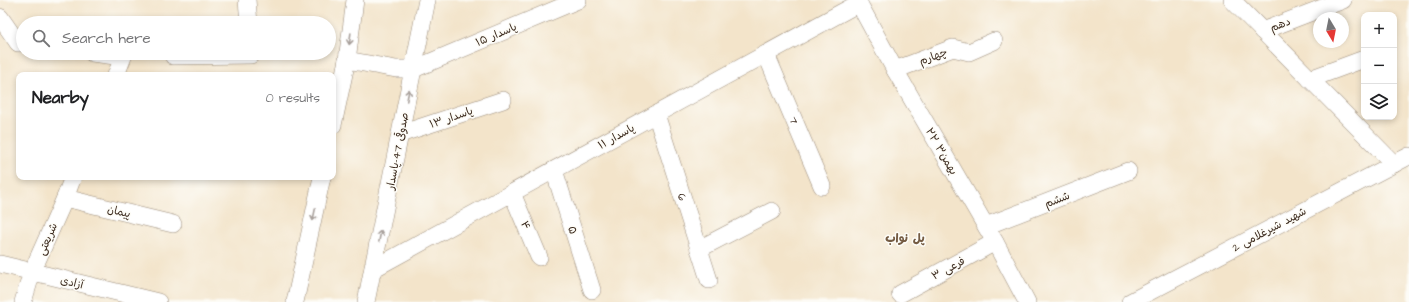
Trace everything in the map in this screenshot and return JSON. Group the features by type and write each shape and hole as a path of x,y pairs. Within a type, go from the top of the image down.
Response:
{"street":[{"path":"247,0 248,16"},
{"path":"336,116 354,61 355,0"},
{"name":"صدوقی 47-پاسدار","path":"366,302 427,0"},
{"name":"پاسدار ۱۵","path":"414,69 578,0"},
{"path":"1232,0 1394,164"},
{"name":"دهم","path":"1262,31 1343,0"},
{"name":"پاسدار ۱۱","path":"373,269 858,2"},
{"name":"۲۲ بهمن۳","path":"858,2 894,70 986,226 1027,302"},
{"path":"0,17 16,40"},
{"name":"چهارم","path":"894,70 953,48 969,52 994,41"},
{"name":"7","path":"766,54 822,186"},
{"path":"117,72 122,60"},
{"path":"1310,79 1361,60"},
{"path":"354,61 396,69 414,69"},
{"name":"پاسدار ۱۳","path":"400,134 503,100"},
{"name":"6","path":"656,114 709,280"},
{"name":"شهید شیرغلامی 2","path":"1130,302 1409,156"},
{"name":"۵","path":"554,170 592,290"},
{"name":"ششم","path":"986,226 1128,171"},
{"name":"شریعتی","path":"23,302 32,272 72,180"},
{"path":"295,302 321,180"},
{"name":"۴","path":"512,192 539,257"},
{"name":"پیمان","path":"65,198 173,224"},
{"path":"699,249 772,211"},
{"name":"فرعی ۳","path":"900,294 995,242"},
{"name":"آزادی","path":"0,264 158,302"}],"district":[{"name":"پل نواب","path":"905,238"}]}
